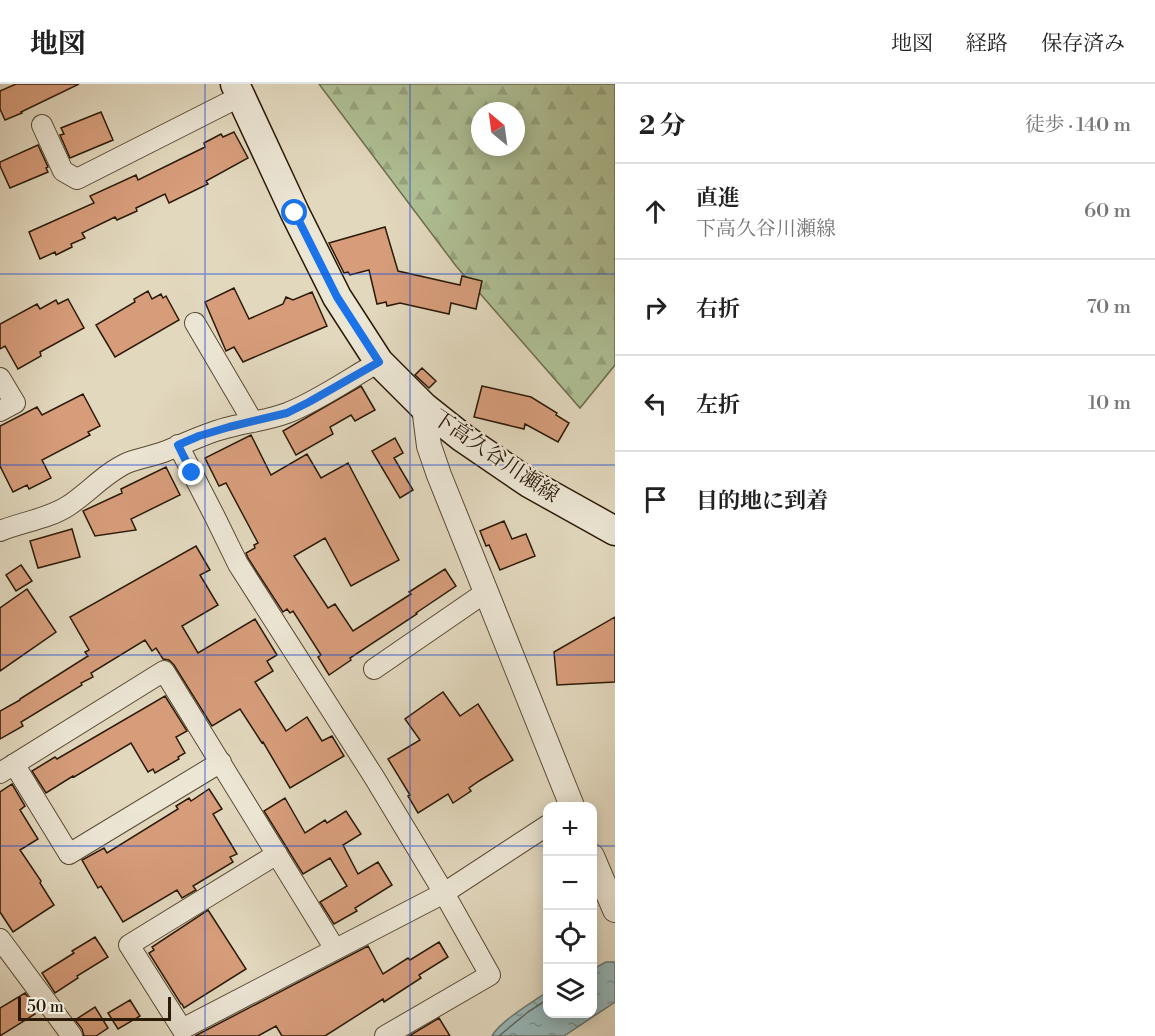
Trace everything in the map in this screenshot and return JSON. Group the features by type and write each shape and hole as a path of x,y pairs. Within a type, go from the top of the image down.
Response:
{"main road":[{"name":"下高久谷川瀬線","path":"238,90 337,297 379,362 424,406 463,438 529,483 615,531"}],"street":[{"path":"42,125 63,171 77,179 238,90"},
{"path":"195,323 253,422"},
{"path":"0,531 50,515 66,507 126,464 165,452 199,436 287,413 379,362"},
{"path":"0,378 15,403 0,411"},
{"path":"424,406 429,446 439,476 570,802"},
{"path":"178,445 238,564 374,777 490,975 385,1036"},
{"path":"374,669 486,592"},
{"path":"221,762 69,854 7,769 164,671 221,762 335,949"},
{"path":"277,854 129,945 179,1034 444,893 543,828"},
{"path":"597,868 615,910"},
{"path":"0,939 71,1036"}],"green space":[{"path":"319,84 615,84 615,365 580,408 456,266"}],"water":[{"path":"606,962 615,962 615,1002 597,1014 597,967"},
{"path":"543,995 543,1018 591,1018 564,1036 492,1036 509,1018"}],"building":[{"path":"16,84 79,84 5,120 0,109 0,91"},
{"path":"101,112 113,140 70,158 60,135 64,134 61,128"},
{"path":"234,132 248,158 206,181 208,184 169,203 165,194 136,208 137,211 117,220 115,217 82,233 85,238 71,244 72,247 56,255 55,252 40,259 29,232 94,203 90,196 136,175 138,180 205,147 204,143 221,134 223,137"},
{"path":"38,145 48,172 10,188 0,162"},
{"path":"385,227 398,271 460,285 462,276 482,281 476,309 451,303 449,314 400,303 387,306 386,302 377,304 369,270 350,275 348,272 344,273 329,243"},
{"path":"234,288 249,319 283,304 286,297 293,300 312,292 327,326 243,362 234,347 226,351 205,302"},
{"path":"148,291 152,299 161,294 163,298 166,296 179,320 115,357 96,325 135,302 134,299"},
{"path":"68,299 84,328 40,352 41,356 18,369 5,346 0,349 0,324 37,304 40,309 56,300 58,304"},
{"path":"422,368 436,381 429,388 415,375"},
{"path":"361,386 375,410 355,421 351,415 330,427 333,434 296,455 283,431"},
{"path":"482,386 531,397 569,423 558,442 525,424 524,429 474,417"},
{"path":"83,394 100,426 88,432 90,435 42,460 51,478 29,489 27,485 13,492 0,466 0,426 37,407 42,415"},
{"path":"251,435 271,475 307,454 321,478 348,463 399,560 351,586 325,538 294,556 328,608 335,604 353,631 445,569 456,586 350,658 351,660 329,675 318,657 321,655 293,611 290,613 287,609 283,612 248,558 246,553 255,548 254,545 258,543 226,483 219,486 205,458"},
{"path":"395,438 403,453 394,458 413,490 400,498 372,451"},
{"path":"166,467 180,495 131,519 136,530 95,536 83,511 122,493 121,489"},
{"path":"504,521 512,539 526,534 535,556 500,570 480,531"},
{"path":"72,529 80,557 38,568 30,541"},
{"path":"196,546 210,570 200,575 218,605 182,626 198,653 255,619 277,655 267,661 273,671 255,682 286,731 307,717 322,741 332,736 344,756 290,788 240,709 212,726 174,665 169,660 163,659 156,648 152,651 145,640 91,673 93,677 81,683 82,685 21,722 23,726 0,739 0,711 88,656 85,652 89,650 70,617"},
{"path":"21,565 32,581 16,591 6,575"},
{"path":"27,589 56,632 0,671 0,608"},
{"path":"615,617 615,682 557,685 554,652"},
{"path":"443,692 460,716 478,704 513,760 469,788 471,791 453,803 448,794 418,813 388,759 420,740 405,719"},
{"path":"165,696 187,731 176,737 185,753 178,757 179,759 155,773 153,769 148,772 131,743 46,793 32,771 55,757 57,759"},
{"path":"12,784 25,806 20,810 38,839 20,850 54,905 13,932 0,912 0,792"},
{"path":"209,789 222,809 213,814 237,854 230,857 233,862 193,886 196,890 182,898 177,890 123,922 101,886 98,888 82,860 104,848 107,853 178,809 176,806 189,798 191,801"},
{"path":"285,798 305,833 325,820 327,823 346,811 361,834 343,845 358,874 378,862 392,885 355,908 357,911 334,924 320,902 347,886 330,858 303,874 264,811"},
{"path":"208,910 246,969 184,1008 149,953 154,950 152,947"},
{"path":"95,937 108,957 55,993 42,973"},
{"path":"439,942 448,957 419,975 421,978 384,1002 383,999 325,1036 282,1036 276,1026 258,1036 195,1036 368,946 383,974"},
{"path":"25,993 34,1005 31,1008 35,1014 0,1036 0,1008"},
{"path":"130,1000 140,1016 118,1029 108,1013"},
{"path":"95,1007 108,1028 96,1036 84,1036 75,1020"},
{"path":"439,1018 450,1036 409,1036"}],"route":[{"path":"192,473 178,445 229,427 287,413 379,362 337,297 295,213"}]}
